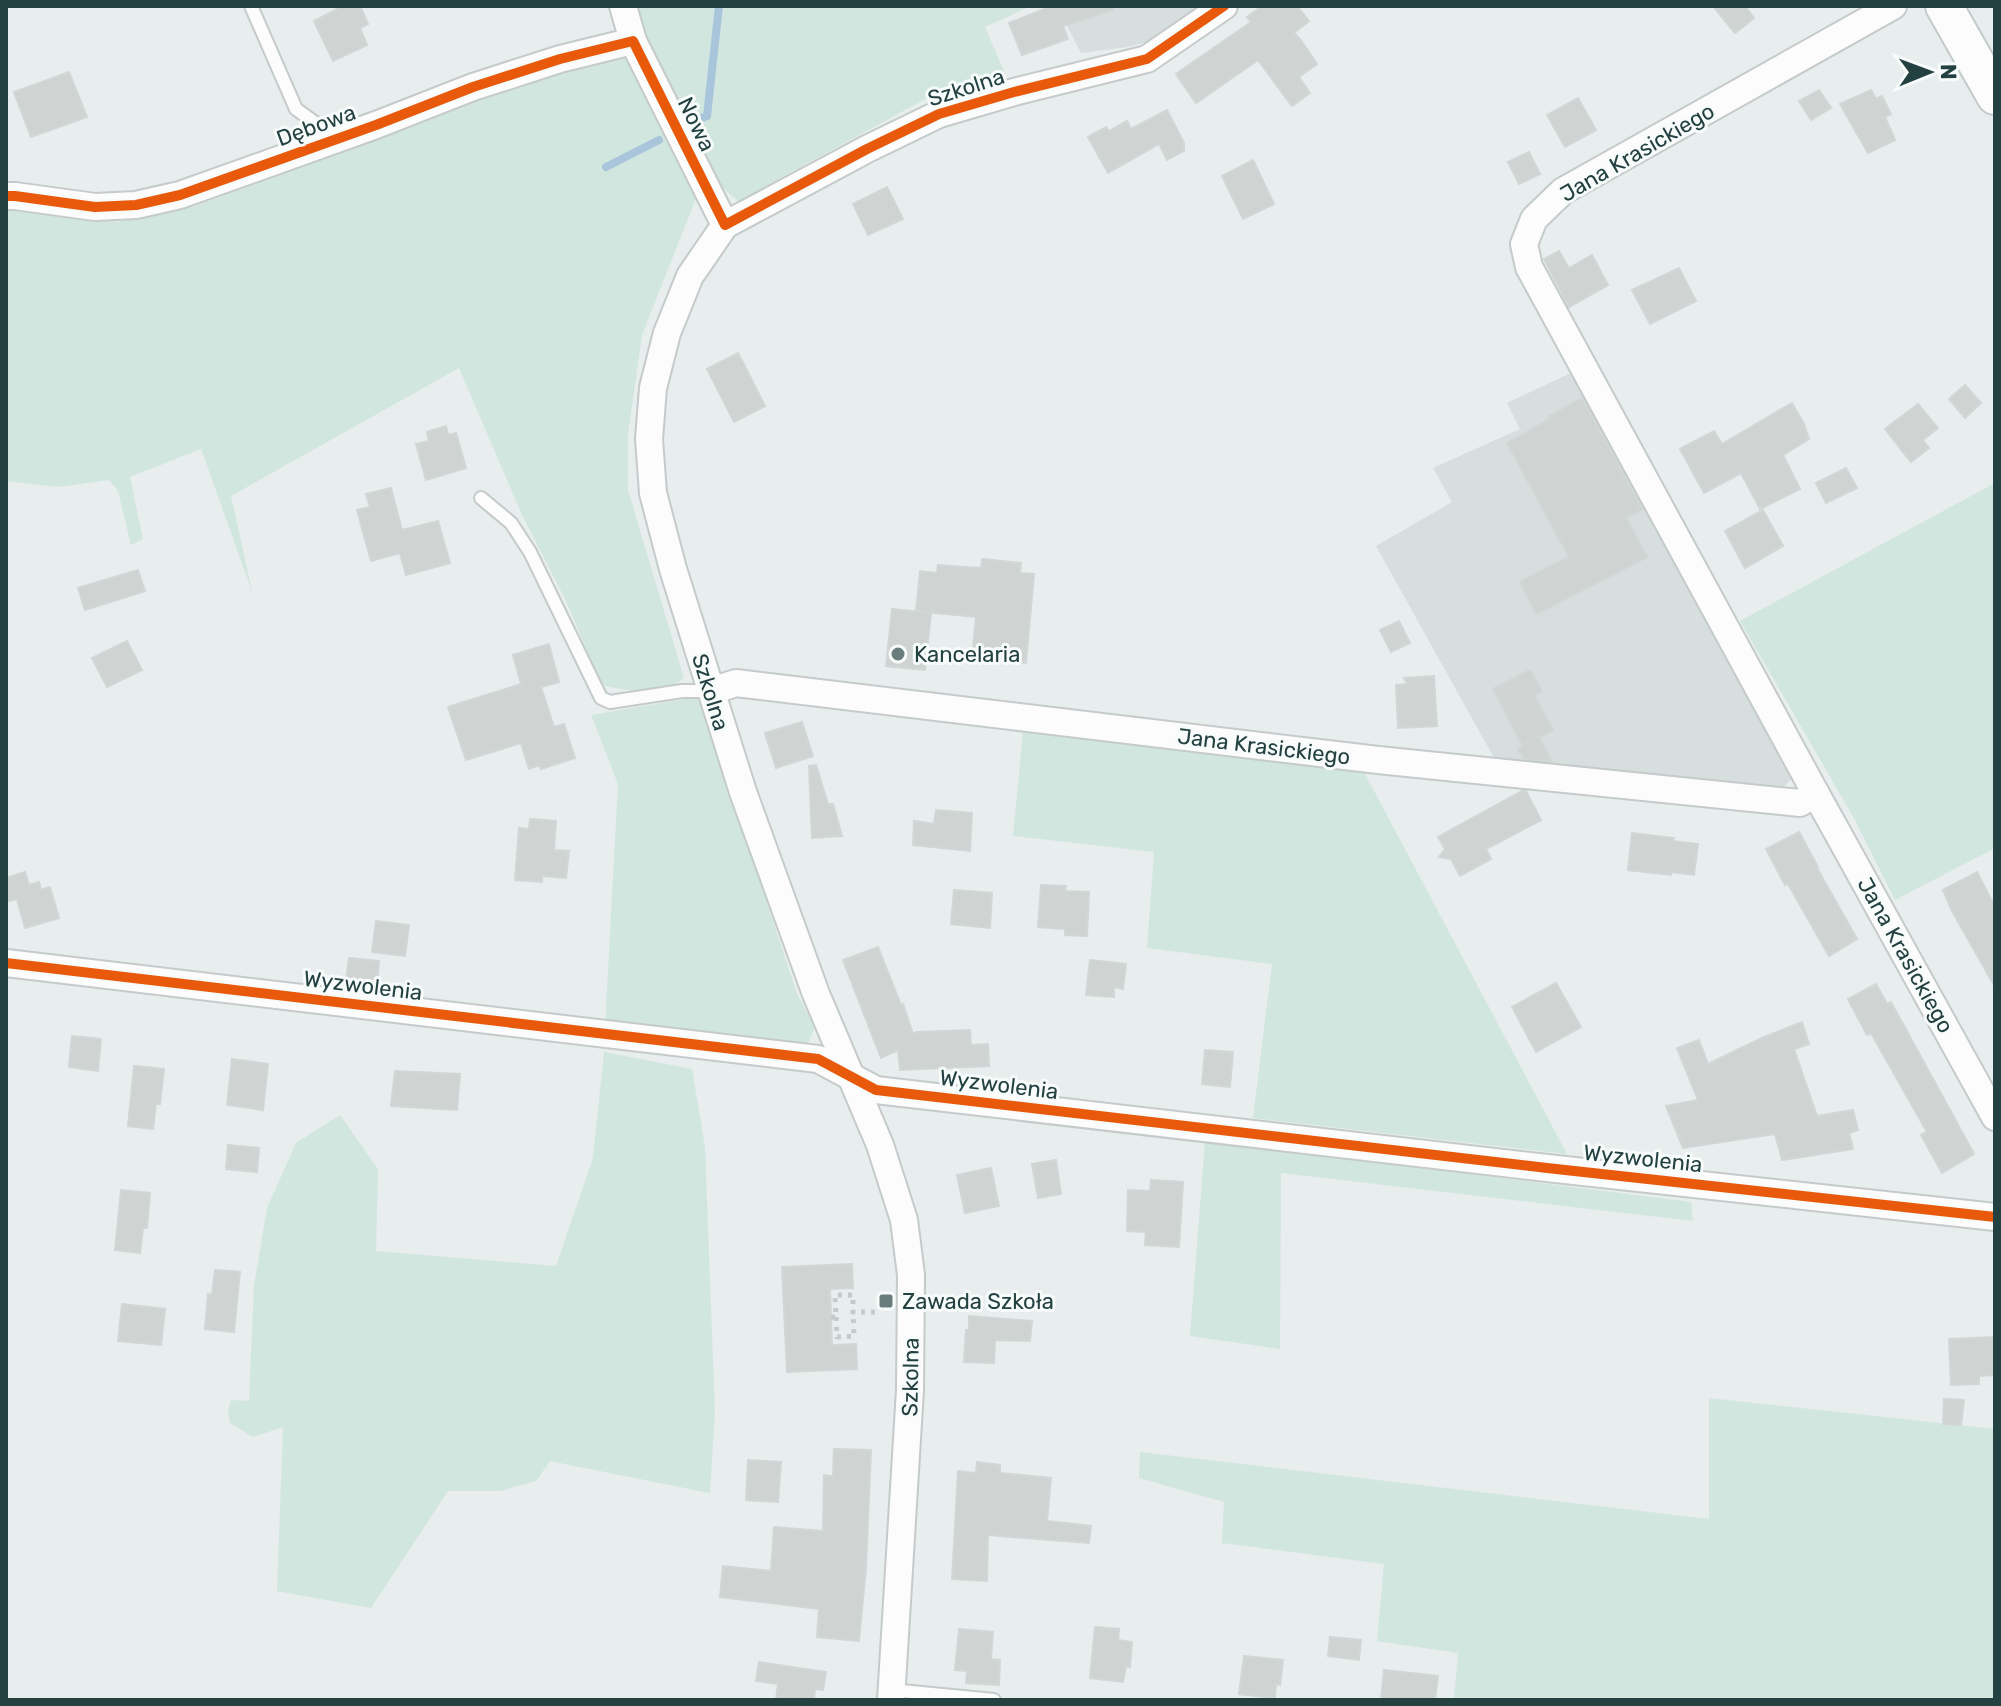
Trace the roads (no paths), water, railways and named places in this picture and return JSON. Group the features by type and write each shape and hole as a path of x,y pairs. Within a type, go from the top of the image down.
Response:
{"main road":[{"path":"1944,6 1995,96"}],"street":[{"name":"Nowa","path":"623,6 633,41 725,225"},
{"name":"Szkolna","path":"891,1695 909,1414 911,1275 904,1220 880,1145 816,994 743,792 673,569 653,493 649,439 653,388 667,333 690,276 725,225 939,114 1147,59 1224,6"},
{"name":"Jana Krasickiego","path":"1893,6 1563,191 1534,219 1524,244 1529,267 1995,1117"},
{"name":"Dębowa","path":"6,196 95,207 136,205 180,195 488,82 560,59 633,41"},
{"name":"Jana Krasickiego","path":"711,691 736,683 1378,760 1800,803 1816,794"},
{"name":"Wyzwolenia","path":"6,963 818,1059 876,1090 1995,1217"}],"lane":[{"path":"251,6 296,109 337,139"},
{"path":"481,498 511,523 530,552 601,698 610,702 682,691 711,691"},
{"path":"891,1695 994,1700"}],"waterway":[{"path":"697,120 707,116 719,6"},
{"path":"606,167 659,140"}],"place":[{"name":"Kancelaria","path":"898,654"},
{"name":"Zawada Szkoła","path":"886,1301"}]}
